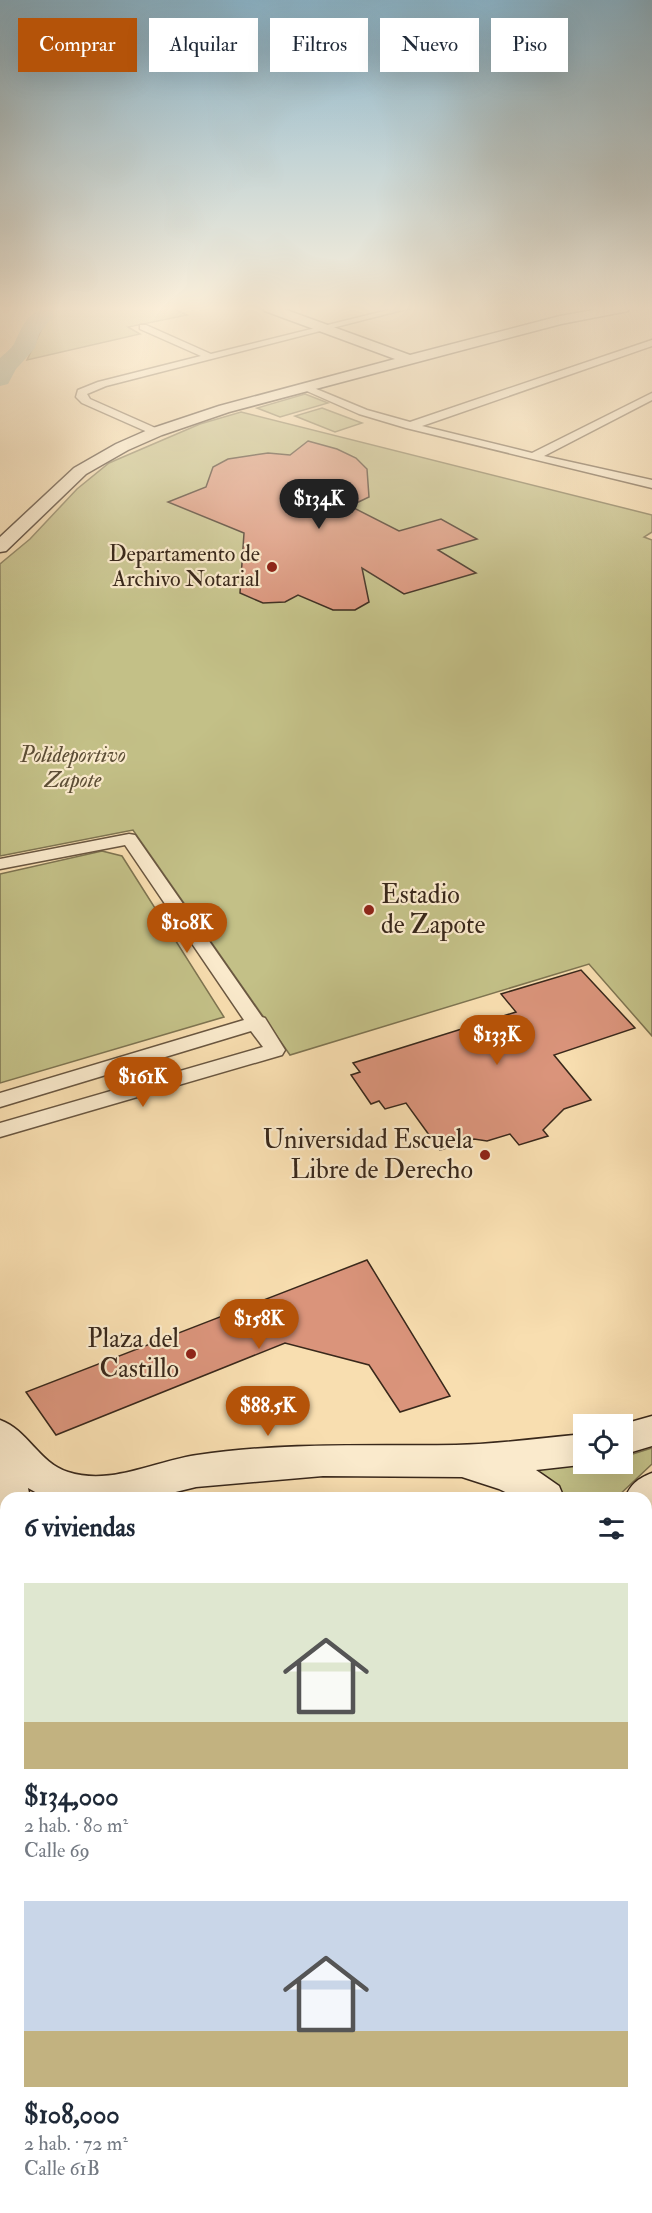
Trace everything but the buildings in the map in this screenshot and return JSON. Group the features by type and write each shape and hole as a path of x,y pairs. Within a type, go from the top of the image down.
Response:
{"street":[{"path":"110,411 156,432"},
{"path":"0,547 80,471 122,447 156,432 217,411"},
{"path":"361,411 533,457 652,484"},
{"path":"410,426 453,411"},
{"path":"533,457 622,411"},
{"path":"0,864 129,838 258,1022 275,1050 0,1130"},
{"path":"0,1100 258,1022"},
{"path":"633,1437 652,1431"},
{"path":"0,1436 34,1472 61,1488 81,1492"},
{"path":"117,1492 207,1470 323,1460 459,1461 573,1451"},
{"path":"0,1453 5,1492"},
{"path":"459,1461 507,1475 540,1492"}],"green space":[{"path":"265,411 300,411 280,417"},
{"path":"311,411 331,411 362,423 335,432 295,416"},
{"name":"Polideportivo Zapote","path":"241,412 652,515 652,532 644,537 652,540 652,1036 589,964 290,1055 133,830 0,856 0,564 30,539 77,489 109,463 200,424"},
{"path":"102,851 122,856 224,1017 0,1083 0,874"},
{"path":"652,1448 652,1464 622,1492 555,1492 549,1485 499,1466 573,1466 573,1474 633,1474 633,1454"}],"place":[{"name":"Departamento de Archivo Notarial","path":"272,567"},
{"name":"Estadio de Zapote","path":"369,910"},
{"name":"Universidad Escuela Libre de Derecho","path":"485,1155"},
{"name":"Plaza del Castillo","path":"191,1354"}]}
